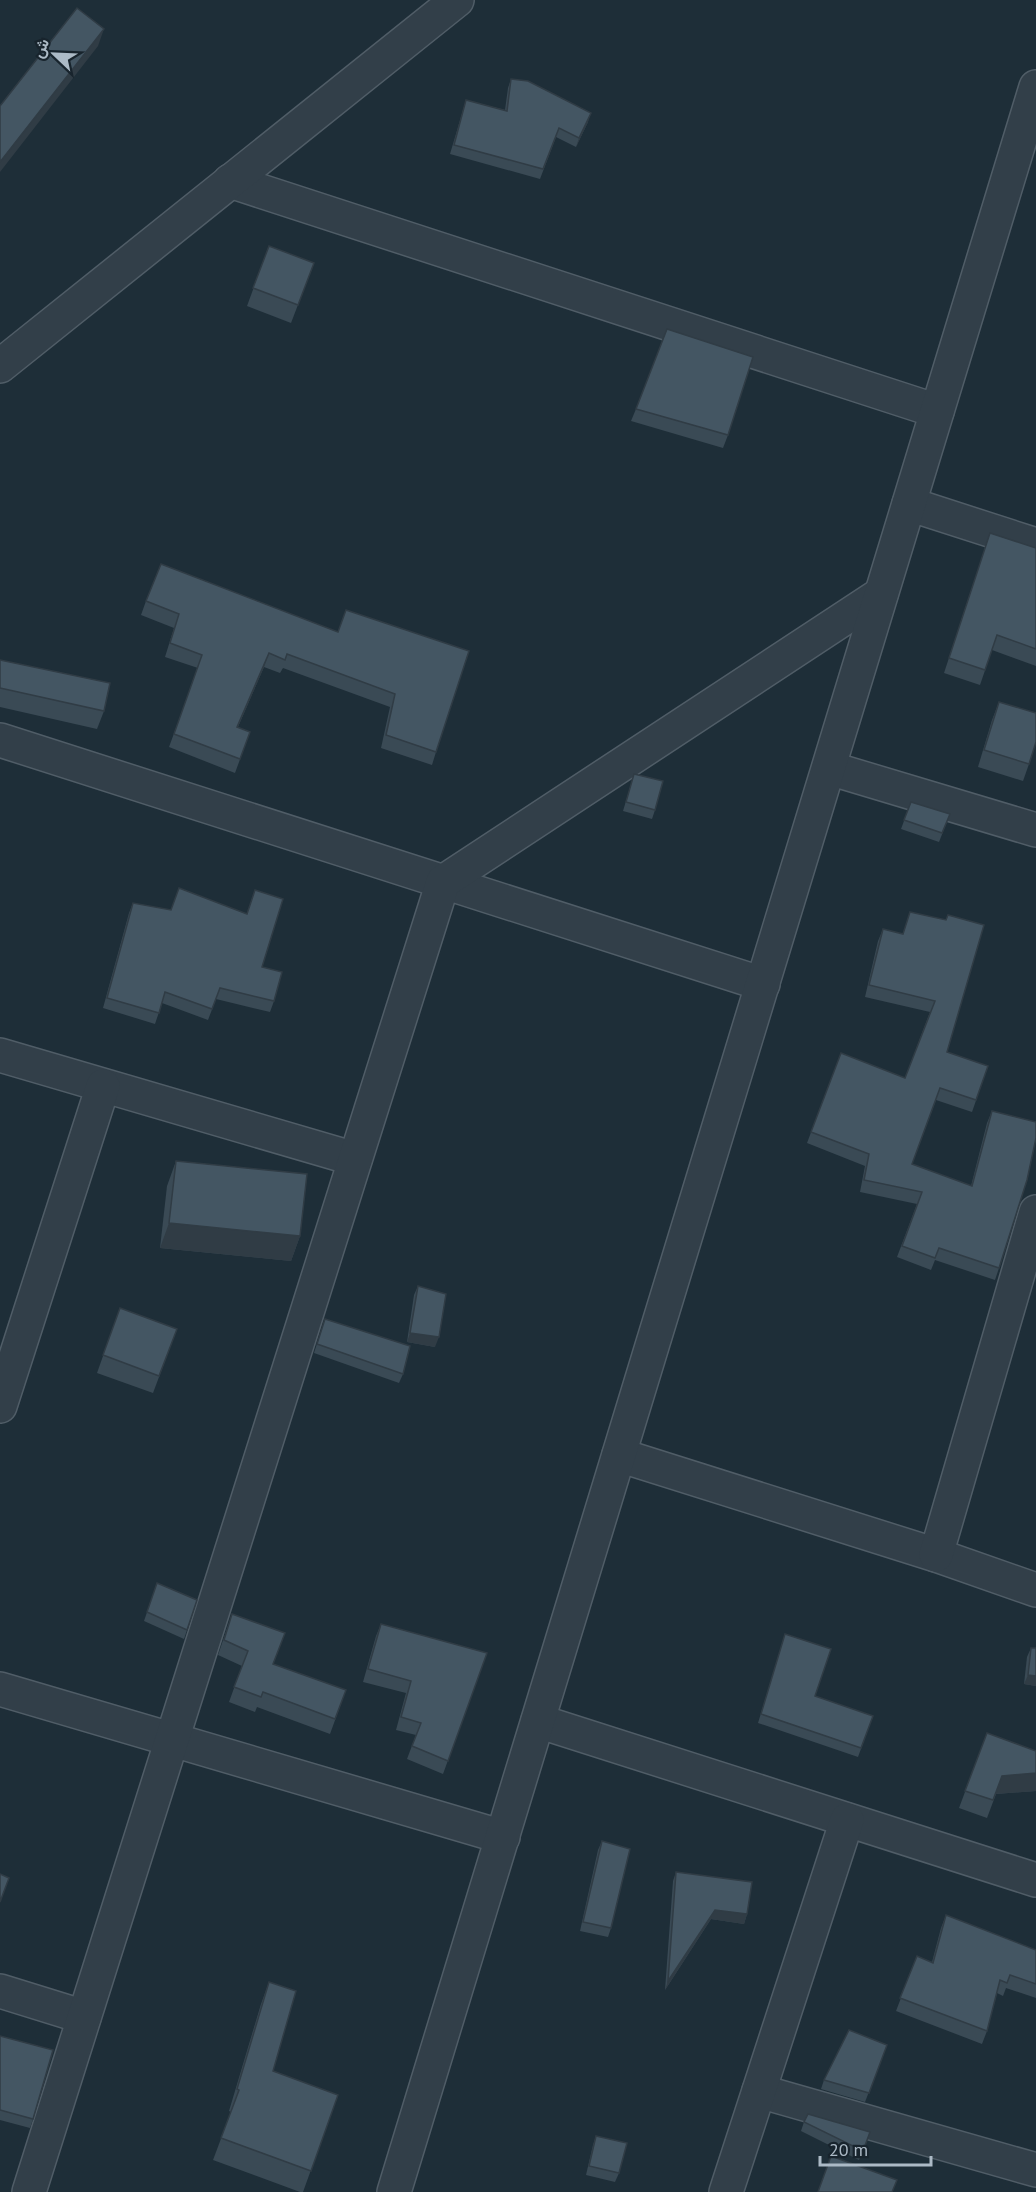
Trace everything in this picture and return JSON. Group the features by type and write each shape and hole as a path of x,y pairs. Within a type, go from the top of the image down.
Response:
{"street":[{"path":"0,366 457,0"},
{"path":"394,2192 1036,87"},
{"path":"230,181 937,411"},
{"path":"909,504 1036,545"},
{"path":"28,2192 442,882 881,594"},
{"path":"0,740 763,984"},
{"path":"829,768 1036,830"},
{"path":"0,1055 355,1159"},
{"path":"0,1406 103,1086"},
{"path":"936,1555 1036,1212"},
{"path":"619,1455 936,1555 1036,1590"},
{"path":"0,1689 503,1837"},
{"path":"538,1721 1036,1880"},
{"path":"726,2192 848,1820"},
{"path":"0,1991 84,2017"},
{"path":"759,2091 1036,2170"}],"building":[{"path":"77,8 104,29 0,162 0,106"},
{"path":"511,79 528,81 591,113 579,138 559,128 543,169 454,145 466,100 507,111"},
{"path":"269,246 314,263 298,305 253,288"},
{"path":"667,329 753,357 728,435 636,409"},
{"path":"990,533 1036,548 1036,649 997,635 985,670 949,658"},
{"path":"161,564 338,632 346,610 469,651 436,752 386,735 395,694 287,654 285,660 269,653 237,727 250,732 240,759 174,734 202,655 170,643 179,614 146,601"},
{"path":"0,660 110,683 104,711 0,688"},
{"path":"999,702 1036,713 1036,742 1029,764 984,750"},
{"path":"634,774 663,781 655,810 626,802"},
{"path":"911,802 950,814 942,833 904,820"},
{"path":"179,888 247,914 255,890 283,899 262,967 282,972 274,1001 220,988 212,1009 165,992 159,1013 107,998 133,903 171,910"},
{"path":"910,912 946,920 948,915 984,925 947,1052 988,1066 976,1100 940,1088 912,1164 972,1186 992,1111 1036,1122 1036,1138 1027,1180 999,1268 939,1248 935,1258 902,1246 922,1192 864,1180 869,1154 811,1132 841,1053 905,1078 935,1001 869,985 883,929 903,934"},
{"path":"176,1161 307,1174 300,1236 169,1223"},
{"path":"418,1286 446,1294 439,1337 410,1333"},
{"path":"120,1308 177,1329 159,1376 103,1355"},
{"path":"325,1319 410,1346 403,1374 317,1344"},
{"path":"157,1583 197,1600 187,1630 147,1612"},
{"path":"232,1614 285,1633 273,1664 346,1690 335,1719 263,1692 261,1697 234,1687 248,1651 224,1640"},
{"path":"381,1624 487,1653 448,1761 412,1746 421,1723 401,1717 411,1681 368,1669"},
{"path":"785,1634 831,1649 815,1696 873,1716 861,1748 761,1714"},
{"path":"1031,1648 1036,1648 1036,1676 1028,1675"},
{"path":"987,1733 1036,1751 1036,1773 1002,1776 993,1800 965,1791"},
{"path":"602,1841 630,1849 611,1928 583,1922"},
{"path":"676,1872 752,1882 747,1914 715,1910 668,1981"},
{"path":"0,1874 9,1878 0,1902"},
{"path":"946,1915 1036,1950 1036,1984 1010,1975 1007,1983 1000,1980 987,2031 900,1998 917,1956 933,1963"},
{"path":"269,1982 296,1991 273,2071 338,2095 311,2171 221,2138 239,2090 237,2089"},
{"path":"849,2030 887,2045 869,2093 824,2080"},
{"path":"0,2036 53,2050 33,2119 0,2110"},
{"path":"808,2114 870,2132 863,2151 804,2122"},
{"path":"596,2136 627,2143 619,2173 589,2166"},
{"path":"831,2156 897,2180 892,2192 818,2192"}]}
